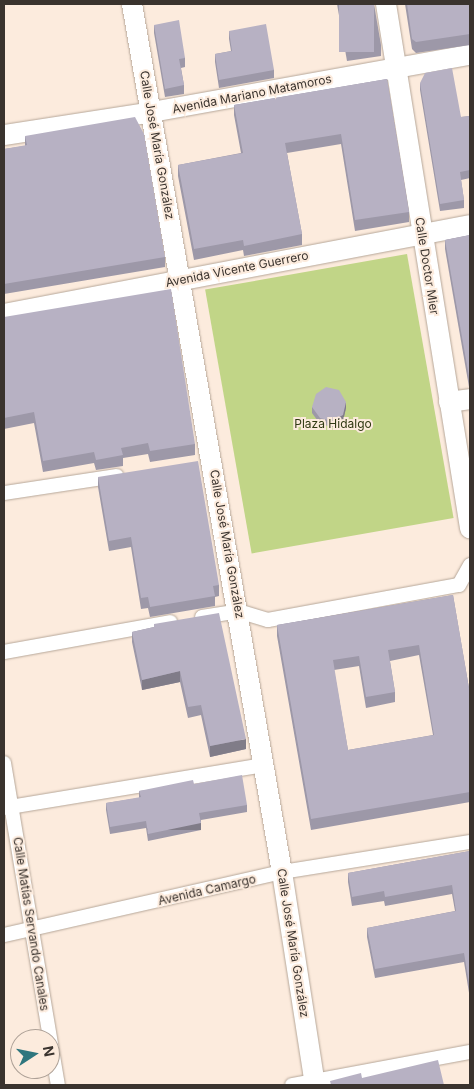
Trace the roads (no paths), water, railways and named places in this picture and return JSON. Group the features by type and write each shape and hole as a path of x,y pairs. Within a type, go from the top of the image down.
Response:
{"main road":[{"name":"Calle José María González","path":"132,4 181,280 203,462 238,611 315,1083"},
{"name":"Calle Doctor Mier","path":"386,4 398,67 422,234 470,528"},
{"name":"Avenida Mariano Matamoros","path":"4,135 152,112 470,54"},
{"name":"Avenida Vicente Guerrero","path":"4,314 470,225"},
{"path":"449,402 470,399"}],"street":[{"path":"4,494 127,474"},
{"path":"4,652 238,611 268,620 459,585 470,565"},
{"name":"Calle Matías Servando Canales","path":"4,763 8,807 32,930 58,1085"},
{"path":"8,807 264,766"},
{"name":"Avenida Camargo","path":"4,935 282,872 470,842"},
{"path":"292,1085 315,1083 470,1052"}],"park label":[{"name":"Plaza Hidalgo","path":"333,424"}]}
